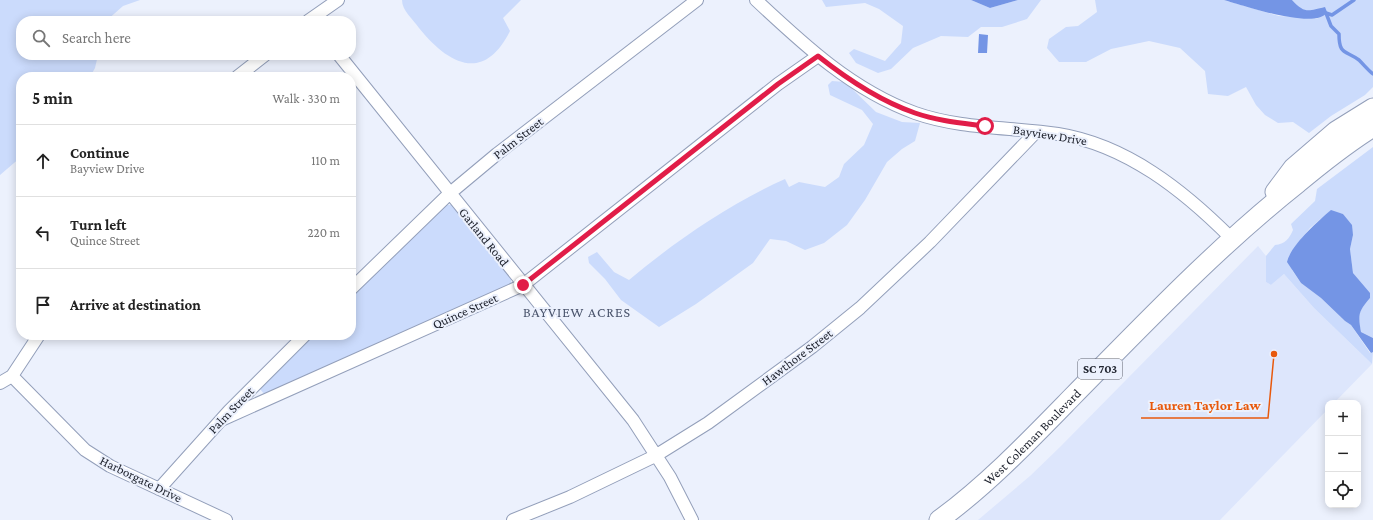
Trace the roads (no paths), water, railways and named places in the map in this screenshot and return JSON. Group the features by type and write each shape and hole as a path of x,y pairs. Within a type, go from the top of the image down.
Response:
{"main road":[{"name":"West Coleman Boulevard","path":"1257,215 1293,168 1336,131 1373,108"},
{"name":"West Coleman Boulevard","path":"939,520 970,495 1049,420 1187,279 1257,215 1350,141 1373,127"}],"street":[{"path":"316,16 338,0"},
{"name":"Palm Street","path":"356,284 449,194 497,154 697,0"},
{"name":"Bayview Drive","path":"756,0 818,56 869,91 915,113 951,122 1036,132 1087,140 1141,166 1176,188 1196,203 1232,238"},
{"name":"Quince Street","path":"221,420 523,285 774,87 818,56"},
{"path":"243,72 259,60"},
{"name":"Garland Road","path":"343,60 352,72"},
{"name":"Garland Road","path":"356,76 632,420 670,477 692,520"},
{"name":"Hawthore Street","path":"513,520 570,497 655,456 708,423 766,382 860,308 930,242 1036,132"},
{"path":"0,383 12,376 36,340"},
{"name":"Palm Street","path":"159,488 221,420 300,340"},
{"name":"Harborgate Drive","path":"12,376 85,450 110,466 226,520"}],"water":[{"path":"971,0 1018,0 990,8"},
{"path":"1224,0 1292,0 1300,8 1311,10 1325,7 1327,12 1320,17 1309,19 1295,18 1262,11"},
{"path":"979,34 988,35 987,53 978,53"},
{"path":"1331,210 1343,214 1352,225 1353,235 1350,249 1353,273 1370,293 1370,298 1361,310 1359,321 1361,332 1373,338 1373,352 1371,353 1351,325 1321,298 1301,283 1287,262 1289,255 1299,241"}],"waterway":[{"path":"1354,0 1332,15 1326,13 1331,26 1339,34 1339,41 1342,49 1359,60 1373,74"}],"place":[{"name":"Lauren Taylor Law","path":"1274,354"}],"district":[{"name":"BAYVIEW ACRES","path":"577,312"}]}
